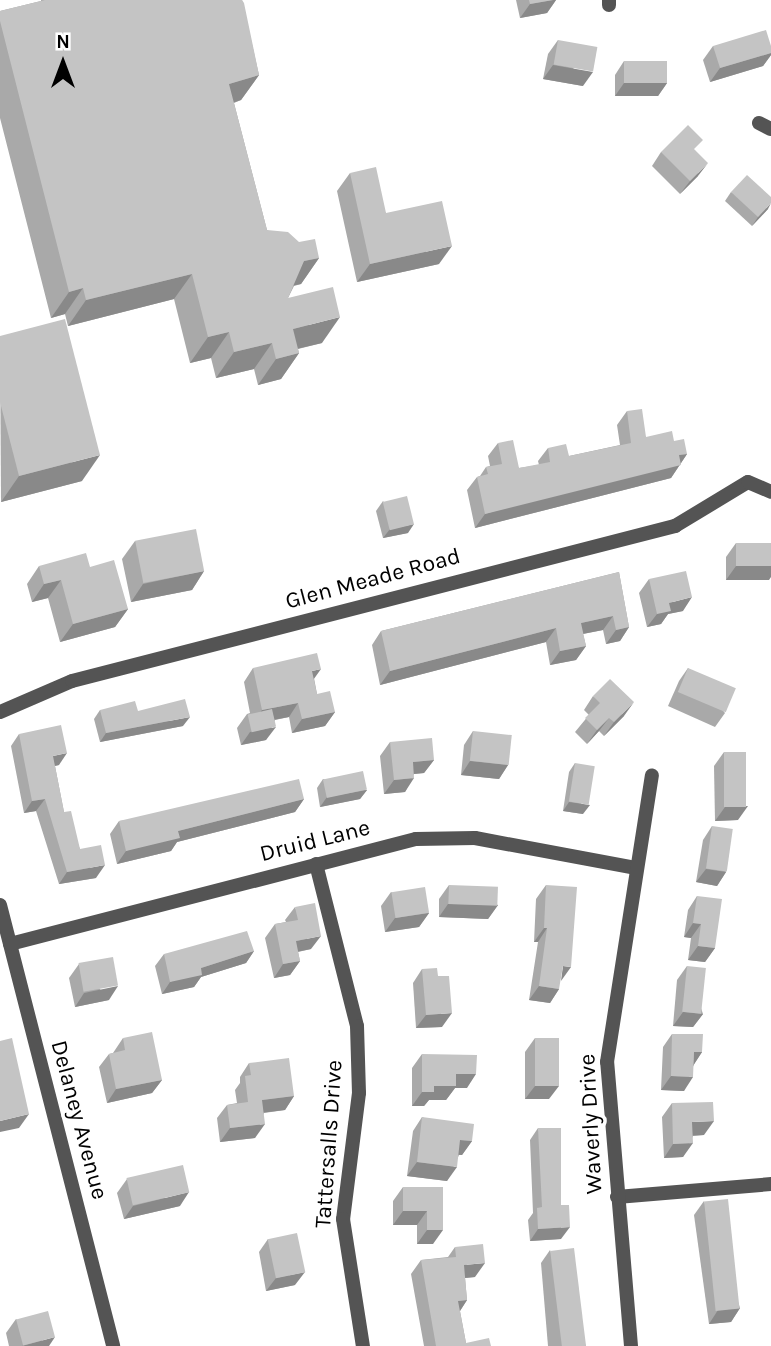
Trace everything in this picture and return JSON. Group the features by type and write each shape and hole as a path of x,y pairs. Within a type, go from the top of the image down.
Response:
{"street":[{"name":"Glen Meade Road","path":"0,712 72,681 675,526 752,481 771,492"},
{"name":"Waverly Drive","path":"631,1346 607,1062 635,868 652,776"},
{"name":"Druid Lane","path":"10,944 316,864 441,837 475,838 635,868"},
{"name":"Tattersalls Drive","path":"316,864 357,1026 359,1093 343,1219 363,1346"},
{"name":"Delaney Avenue","path":"0,905 113,1346"},
{"path":"617,1197 771,1184"}],"building":[{"path":"45,0 242,0 259,75 229,84 267,230 288,232 299,242 315,239 319,258 304,261 288,298 333,287 340,317 293,329 299,353 276,359 272,343 234,352 229,332 208,337 192,274 86,300 83,288 69,292 0,21 0,11"},
{"path":"529,0 553,0 530,4"},
{"path":"766,30 771,53 720,68 713,46"},
{"path":"558,40 597,47 593,72 554,65"},
{"path":"624,61 667,61 667,83 624,83"},
{"path":"688,125 703,140 694,149 708,163 690,181 661,152"},
{"path":"376,167 386,213 442,201 452,246 370,264 350,173"},
{"path":"747,175 771,197 771,203 758,217 731,192"},
{"path":"65,319 100,455 19,476 0,402 0,336"},
{"path":"642,409 646,437 672,431 674,441 684,439 687,454 679,455 681,465 485,514 477,477 488,474 486,467 502,464 498,443 513,440 519,468 550,462 548,448 566,444 569,456 631,443 627,411"},
{"path":"407,496 414,524 390,530 383,502"},
{"path":"196,529 204,571 143,583 135,541"},
{"path":"736,543 771,543 771,566 736,566"},
{"path":"86,553 90,567 114,560 128,609 73,624 61,580 44,584 39,566"},
{"path":"686,571 692,597 669,603 671,611 657,614 649,579"},
{"path":"619,572 629,627 616,630 613,616 581,623 586,646 560,651 556,628 390,671 381,631"},
{"path":"317,653 321,669 312,671 317,694 330,691 335,712 302,719 298,703 262,710 253,668"},
{"path":"688,668 736,688 726,712 678,692"},
{"path":"610,679 634,702 614,722 609,718 597,730 585,718 600,703 593,696"},
{"path":"185,699 190,717 106,733 100,710 135,701 138,711"},
{"path":"272,709 276,727 252,732 248,715"},
{"path":"61,725 67,753 53,756 64,812 71,811 80,849 101,845 105,865 67,872 45,799 32,801 19,734"},
{"path":"473,731 512,735 509,765 470,761"},
{"path":"432,738 434,760 413,762 414,778 394,780 390,742"},
{"path":"724,752 746,752 746,807 724,807"},
{"path":"575,763 595,766 589,805 569,802"},
{"path":"363,771 367,790 327,798 323,780"},
{"path":"299,779 304,799 178,831 180,838 126,851 119,821"},
{"path":"712,826 733,829 727,872 706,869"},
{"path":"449,885 498,887 497,906 448,904"},
{"path":"546,885 577,887 571,967 563,966 559,989 539,986 547,928 544,928"},
{"path":"425,887 429,913 395,918 391,892"},
{"path":"697,896 722,899 715,948 698,946 701,924 693,923"},
{"path":"315,903 321,936 296,941 300,961 283,964 275,924 298,920 295,907"},
{"path":"247,931 254,951 201,968 202,975 170,982 164,954"},
{"path":"113,957 118,986 84,992 79,963"},
{"path":"687,966 706,968 701,1014 682,1012"},
{"path":"437,968 438,976 449,976 452,1013 426,1015 422,969"},
{"path":"152,1032 162,1080 116,1089 109,1054 125,1050 123,1038"},
{"path":"672,1034 703,1034 702,1052 694,1052 693,1077 671,1076"},
{"path":"12,1038 29,1114 0,1121 0,1041"},
{"path":"535,1038 559,1038 559,1086 535,1086"},
{"path":"422,1054 477,1055 476,1074 456,1074 456,1086 434,1086 434,1092 422,1092"},
{"path":"289,1058 294,1096 262,1100 265,1124 230,1128 227,1105 248,1102 245,1076 251,1075 249,1063"},
{"path":"713,1102 714,1121 692,1122 693,1143 673,1144 672,1103"},
{"path":"422,1117 474,1124 472,1141 460,1140 457,1167 417,1162"},
{"path":"538,1128 561,1128 561,1205 569,1205 570,1227 538,1229 537,1208 542,1207"},
{"path":"183,1165 189,1192 133,1205 126,1178"},
{"path":"403,1187 443,1187 443,1230 427,1230 427,1211 403,1211"},
{"path":"728,1199 739,1308 716,1311 704,1202"},
{"path":"297,1233 305,1272 276,1278 268,1239"},
{"path":"483,1244 485,1263 464,1265 467,1300 458,1301 466,1343 489,1338 491,1346 436,1346 421,1260 456,1257 455,1247"},
{"path":"574,1248 586,1346 562,1346 550,1251"},
{"path":"48,1311 55,1337 23,1346 16,1320"}]}
